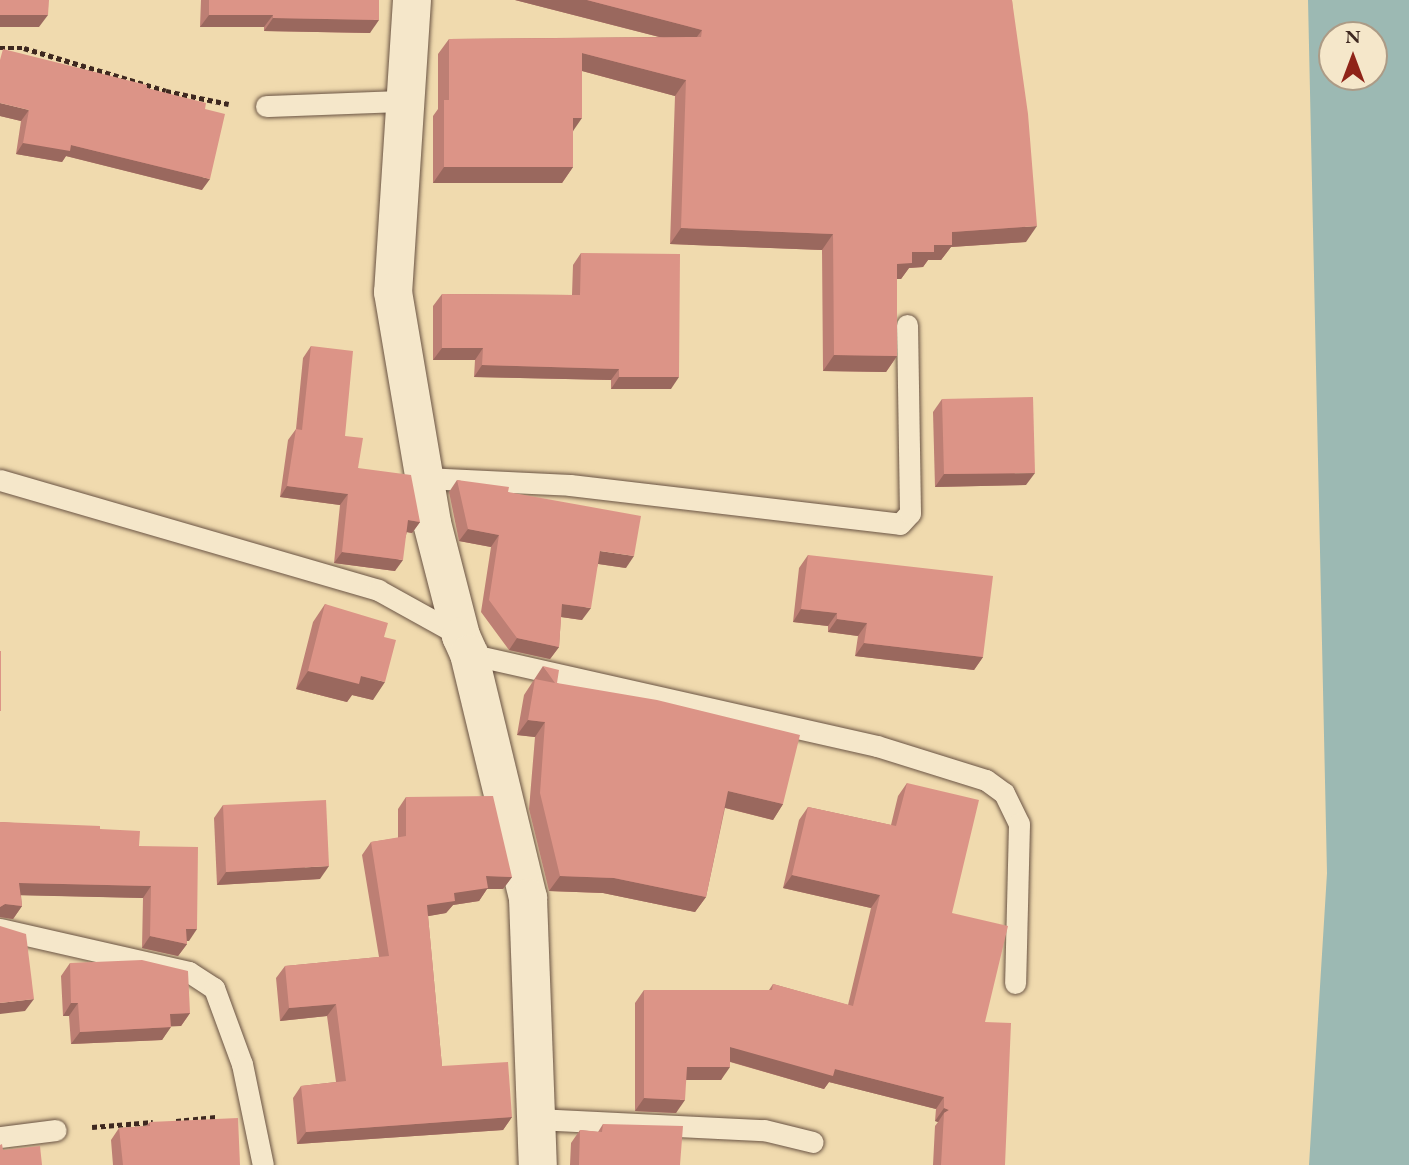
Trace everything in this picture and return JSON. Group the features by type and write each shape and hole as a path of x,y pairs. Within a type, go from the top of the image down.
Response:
{"street":[{"path":"412,0 403,101 393,292 424,478 528,898 538,1165"}],"lane":[{"path":"266,106 403,101"},
{"path":"424,478 570,485 900,524 910,513 907,325"},
{"path":"0,480 378,590 465,645 877,746 986,780 1004,793 1019,824 1014,983"},
{"path":"0,929 189,972 214,988 242,1064 263,1165"},
{"path":"536,1119 764,1130 813,1142"},
{"path":"0,1137 56,1130"}],"path":[{"path":"0,48 24,48 214,103 266,106"},
{"path":"174,1121 253,1114"},
{"path":"56,1130 161,1122"}],"water":[{"path":"1308,0 1409,0 1409,1165 1309,1165 1327,873"}],"building":[{"path":"0,0 49,0 48,15 0,15"},
{"path":"209,0 379,0 379,20 209,15"},
{"path":"587,0 1012,0 1028,114 1037,226 952,232 952,245 934,245 934,252 912,252 912,263 897,264 897,356 834,355 833,234 681,228 686,80 582,53 582,118 573,118 573,167 444,167 444,100 449,100 449,39 701,37 702,30"},
{"path":"3,49 147,85 147,88 206,103 205,109 225,114 210,179 71,145 70,151 23,143 29,110 0,103 0,60"},
{"path":"581,253 680,254 679,377 619,377 619,369 482,365 483,348 442,348 442,294 580,295"},
{"path":"311,346 353,351 345,436 363,438 358,468 411,475 420,522 408,520 403,560 342,552 348,494 287,486 296,429 302,430"},
{"path":"1033,397 1035,473 944,474 942,399"},
{"path":"457,480 509,487 508,492 641,516 634,556 600,551 591,608 562,604 559,647 517,638 489,600 499,535 468,529"},
{"path":"808,555 993,576 983,657 864,643 867,623 837,619 837,613 801,609"},
{"path":"325,604 388,623 384,637 396,640 385,682 361,676 359,684 308,671"},
{"path":"1,651 1,711 0,711"},
{"path":"543,666 559,670 557,683 657,700 800,735 783,804 728,791 706,897 614,878 560,876 540,793 545,722 528,720 535,679 555,683"},
{"path":"907,783 979,800 952,913 1008,926 985,1022 1011,1023 1005,1165 941,1165 944,1113 949,1110 944,1108 944,1097 835,1069 833,1076 730,1047 730,1067 687,1067 685,1100 644,1098 644,990 772,990 773,984 853,1006 880,895 792,875 808,807 896,826"},
{"path":"493,796 512,877 486,876 488,888 454,893 455,901 427,905 442,1066 508,1062 512,1117 306,1132 301,1086 346,1081 336,1004 289,1008 285,966 389,956 371,842 406,836 406,797"},
{"path":"326,800 329,866 226,872 223,805"},
{"path":"0,822 100,826 100,829 140,831 139,846 198,847 197,929 186,929 187,944 150,936 151,886 19,883 22,906 5,904 0,907"},
{"path":"0,926 26,934 34,999 0,1003"},
{"path":"142,960 188,971 190,1013 170,1014 171,1027 80,1032 78,1003 71,1003 70,963"},
{"path":"238,1118 240,1165 123,1165 119,1128 150,1126 150,1122"},
{"path":"603,1124 683,1126 680,1165 579,1165 580,1130 602,1132"},
{"path":"2,1144 3,1150 40,1146 42,1165 0,1165"}]}
